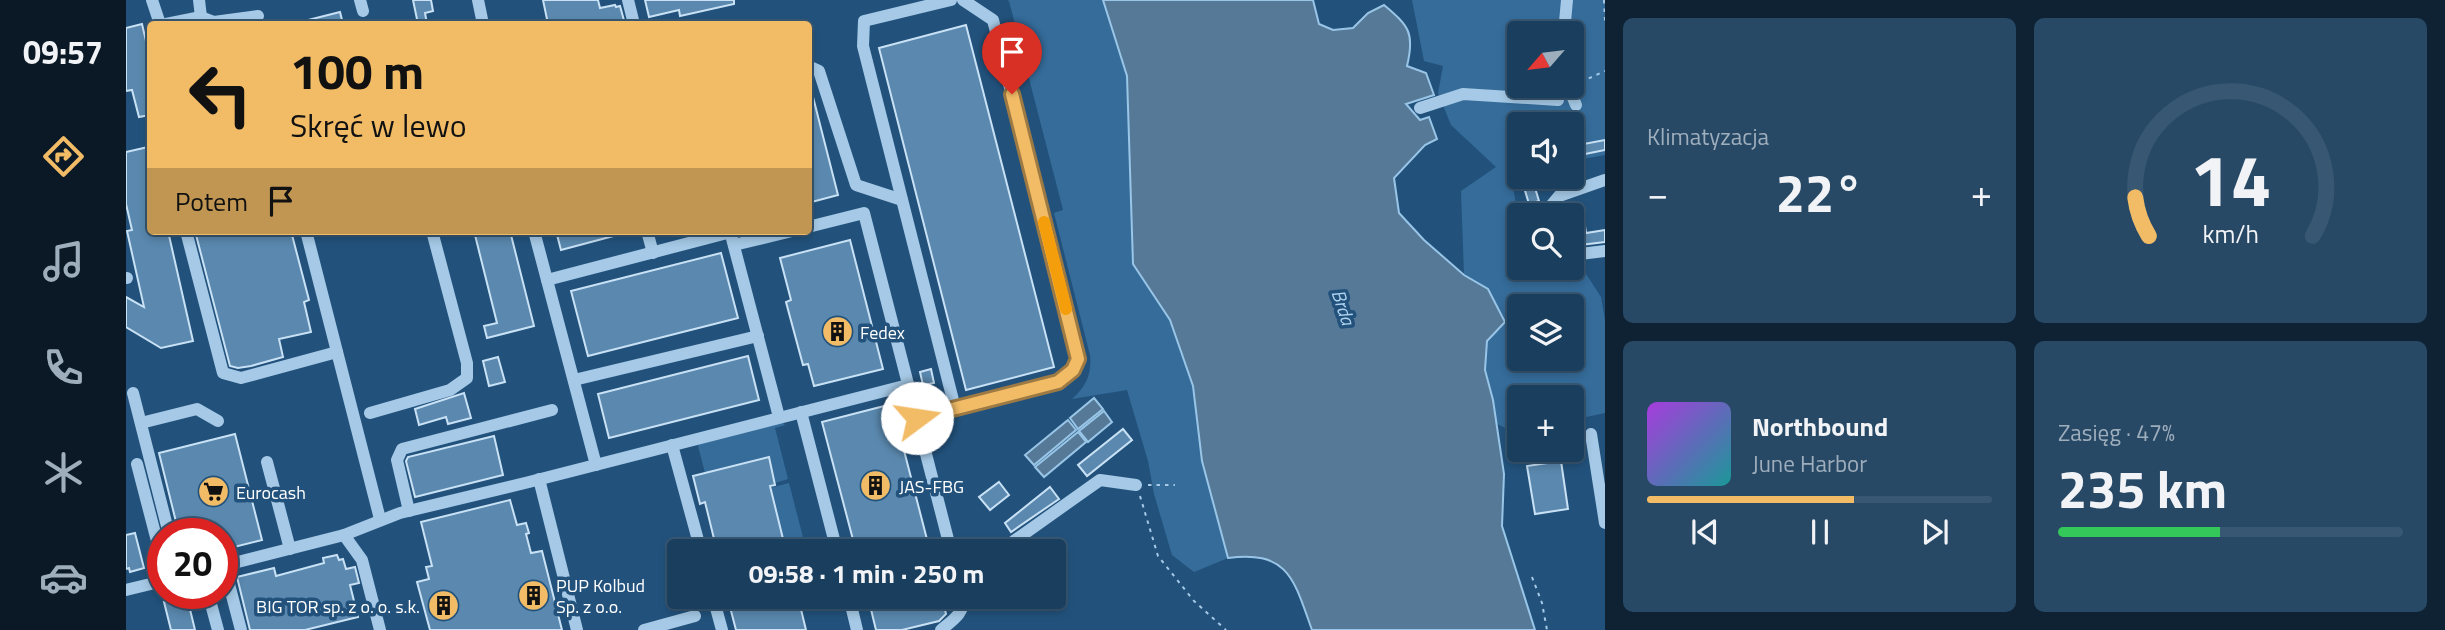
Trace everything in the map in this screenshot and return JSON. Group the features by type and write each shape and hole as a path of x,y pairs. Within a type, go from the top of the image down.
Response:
{"lane":[{"path":"152,0 159,21"},
{"path":"199,0 201,17"},
{"path":"478,0 482,21"},
{"path":"628,0 633,21"},
{"path":"951,0 864,21 863,46 955,408"},
{"path":"917,418 1058,382 1073,370 1078,359 993,20 964,0"},
{"path":"1565,21 1567,0"},
{"path":"221,21 258,16"},
{"path":"181,21 201,17 211,21"},
{"path":"812,68 819,71 856,185 902,200"},
{"path":"1420,108 1463,94 1558,100"},
{"path":"1575,98 1576,105"},
{"path":"1553,203 1559,196 1605,180"},
{"path":"812,226 864,213 948,539"},
{"path":"187,235 223,373 240,378 337,352"},
{"path":"307,235 380,519"},
{"path":"370,413 450,390 467,378 467,363 433,235"},
{"path":"535,235 596,465"},
{"path":"648,235 653,253"},
{"path":"547,280 732,236 779,417"},
{"path":"1584,254 1605,251"},
{"path":"574,380 758,336"},
{"path":"238,561 344,535 380,519 410,510 908,384"},
{"path":"133,393 165,518"},
{"path":"141,422 197,409 218,421"},
{"path":"410,510 397,460 401,449 552,410"},
{"path":"801,412 834,539"},
{"path":"1591,434 1605,523"},
{"path":"672,445 698,539"},
{"path":"267,462 290,548"},
{"path":"137,464 151,518"},
{"path":"539,479 577,630"},
{"path":"1017,539 1100,480 1136,485"},
{"path":"344,535 362,560 380,630"},
{"path":"126,590 147,585"},
{"path":"212,609 218,630"},
{"path":"236,609 242,630"},
{"path":"716,609 722,630"},
{"path":"852,609 857,630"},
{"path":"941,630 962,609"},
{"path":"644,630 695,616"}],"path":[{"path":"1604,0 1605,21"},
{"path":"1584,80 1605,71"},
{"path":"1175,485 1136,485 1158,556 1194,601 1226,630"},
{"path":"1532,577 1542,603 1547,630"}],"shaded area":[{"path":"1007,0 1103,0 1127,76 1133,264 1170,320 1193,386 1202,462 1228,558 1194,572 1172,555 1127,390 1072,399 1087,380 1090,355 1054,213 1063,210"},
{"path":"1412,0 1605,0 1605,155 1584,159 1584,112 1507,112 1507,189 1513,189 1516,203 1507,203 1507,280 1584,280 1584,271 1601,297 1605,320 1605,413 1584,417 1584,385 1507,385 1507,429 1497,424 1485,370 1487,341 1504,322 1488,289 1464,275 1461,191 1496,167 1451,125 1438,93 1443,66 1424,61"},
{"path":"782,422 785,425 775,428 788,479 775,483 769,458 705,473 698,446 700,443"},
{"path":"789,483 803,539 783,539 770,488"}],"water":[{"name":"Brda","path":"1103,0 1313,0 1319,24 1333,30 1353,28 1368,13 1384,5 1404,25 1410,38 1407,66 1426,73 1434,95 1406,104 1420,120 1429,117 1437,139 1425,145 1394,178 1399,213 1424,240 1464,275 1488,289 1505,322 1487,341 1485,370 1493,400 1504,474 1502,526 1535,630 1312,630 1294,583 1277,564 1248,557 1228,558 1202,461 1193,386 1170,320 1133,264 1127,76"},
{"path":"1094,398 1103,409 1078,429 1070,418"},
{"path":"1104,411 1112,422 1088,442 1079,431"},
{"path":"1068,420 1076,430 1034,465 1025,455"},
{"path":"1078,432 1086,442 1044,477 1035,467"}],"building":[{"path":"413,0 431,0 433,11 425,13 426,21 417,21"},
{"path":"543,0 598,0 600,8 620,6 624,21 547,21"},
{"path":"645,0 734,0 734,4 680,16 679,10 649,17"},
{"path":"340,12 342,21 304,21"},
{"path":"142,24 147,45 147,116 139,117 132,90 126,91 126,28"},
{"path":"966,25 1054,367 966,390 879,48"},
{"path":"812,93 838,195 812,202"},
{"path":"1605,140 1605,150 1584,154 1584,144"},
{"path":"147,147 147,235 169,235 193,341 161,348 126,327 126,297 144,307 127,231 132,230 126,204 126,152"},
{"path":"1524,189 1535,189 1539,201 1529,203"},
{"path":"1584,219 1586,233 1605,230 1605,242 1584,245"},
{"path":"196,235 292,235 309,300 304,302 311,332 279,339 283,357 251,366 230,366"},
{"path":"475,235 511,235 534,326 487,338 484,326 497,323"},
{"path":"557,235 617,235 561,250"},
{"name":"Fedex","path":"850,240 883,369 814,386 808,364 803,365 786,302 791,300 780,258"},
{"path":"721,253 738,318 588,356 571,291"},
{"path":"748,356 759,400 609,438 598,394"},
{"path":"498,357 505,382 489,386 483,361"},
{"path":"931,369 934,383 923,385 920,372"},
{"path":"464,393 471,418 448,424 446,417 419,425 415,409"},
{"name":"JAS-FBG","path":"892,404 927,539 853,539 822,422"},
{"path":"1123,429 1132,440 1087,476 1078,465"},
{"name":"Eurocash","path":"235,434 262,540 238,546 238,518 175,518 159,453"},
{"path":"494,436 503,475 415,497 406,461 408,457"},
{"path":"769,457 775,485 770,486 783,539 714,539 705,502 700,504 693,476"},
{"path":"1561,462 1568,509 1535,514 1527,466"},
{"path":"999,482 1009,495 990,510 979,497"},
{"path":"1050,487 1059,499 1011,532 1005,523"},
{"path":"510,500 517,525 526,523 531,553 542,551 562,630 430,630 417,582 429,579 426,567 432,566 421,522"},
{"path":"135,533 144,568 130,572 129,568 126,569 126,535"},
{"path":"337,555 339,560 343,559 346,569 355,567 359,583 350,585 358,617 305,630 250,630 238,577 274,568 276,576 324,563 323,558"},
{"path":"166,609 190,609 195,630 171,630"},
{"path":"731,609 801,609 806,630 736,630"},
{"path":"871,609 945,609 946,614 939,621 902,630 876,630"}],"slow traffic":[{"path":"1044,222 1066,309"}],"place":[{"name":"Fedex","path":"837,332"},
{"name":"JAS-FBG","path":"876,486"},
{"name":"Eurocash","path":"213,492"},
{"name":"PUP Kolbud Sp. z o.o.","path":"533,595"},
{"name":"BIG TOR sp. z o. o. s.k.","path":"443,606"}],"route":[{"path":"917,418 1058,382 1068,376 1078,359 1012,94"}]}
